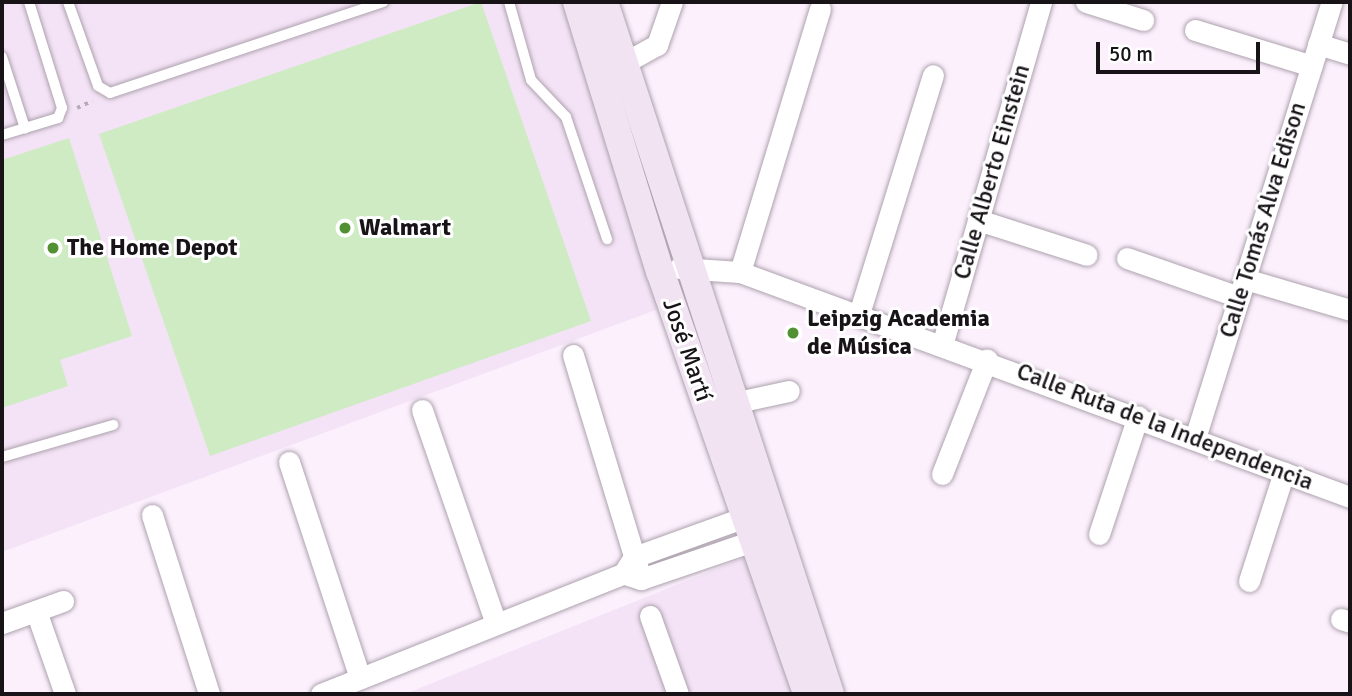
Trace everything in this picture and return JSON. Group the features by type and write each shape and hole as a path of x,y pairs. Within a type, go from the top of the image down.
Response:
{"main road":[{"name":"José Martí","path":"577,2 660,271 830,694"},
{"name":"José Martí","path":"604,2 733,403 760,525 807,694"}],"street":[{"path":"624,63 657,45 672,2"},
{"name":"Calle Alberto Einstein","path":"943,342 1041,2"},
{"path":"1086,2 1143,20"},
{"name":"Calle Tomás Alva Edison","path":"1195,438 1332,2"},
{"path":"740,272 820,9"},
{"path":"1195,30 1312,66"},
{"path":"1318,44 1350,54"},
{"path":"859,314 933,75"},
{"path":"978,220 1087,255"},
{"path":"1127,258 1242,288 1350,310"},
{"name":"Calle Ruta de la Independencia","path":"660,271 690,266 740,272 943,342 1350,498"},
{"path":"573,355 633,570"},
{"path":"942,474 987,359"},
{"path":"733,403 789,391"},
{"path":"422,410 496,624"},
{"path":"1099,534 1138,416"},
{"path":"289,462 360,678"},
{"path":"1249,580 1284,472"},
{"path":"152,515 209,694"},
{"path":"321,694 633,570 760,525"},
{"path":"2,623 63,601"},
{"path":"36,611 65,694"},
{"path":"650,616 678,694"}],"lane":[{"path":"2,135 58,118 62,97 29,2"},
{"path":"68,2 98,86 110,93 383,2"},
{"path":"509,2 531,80 566,117 607,239"},
{"path":"2,57 25,128"},
{"path":"2,457 113,425"}],"path":[{"path":"58,118 110,93"}],"shaded area":[{"path":"2,2 569,2 664,307 2,552"},
{"path":"751,555 804,694 405,694"}],"building":[{"name":"Walmart","path":"481,2 591,321 210,456 99,134"},
{"name":"The Home Depot","path":"69,138 132,336 60,360 68,386 2,408 2,160"}],"place":[{"name":"Walmart","path":"345,228"},
{"name":"The Home Depot","path":"53,248"},
{"name":"Leipzig Academia de Música","path":"793,333"}]}
